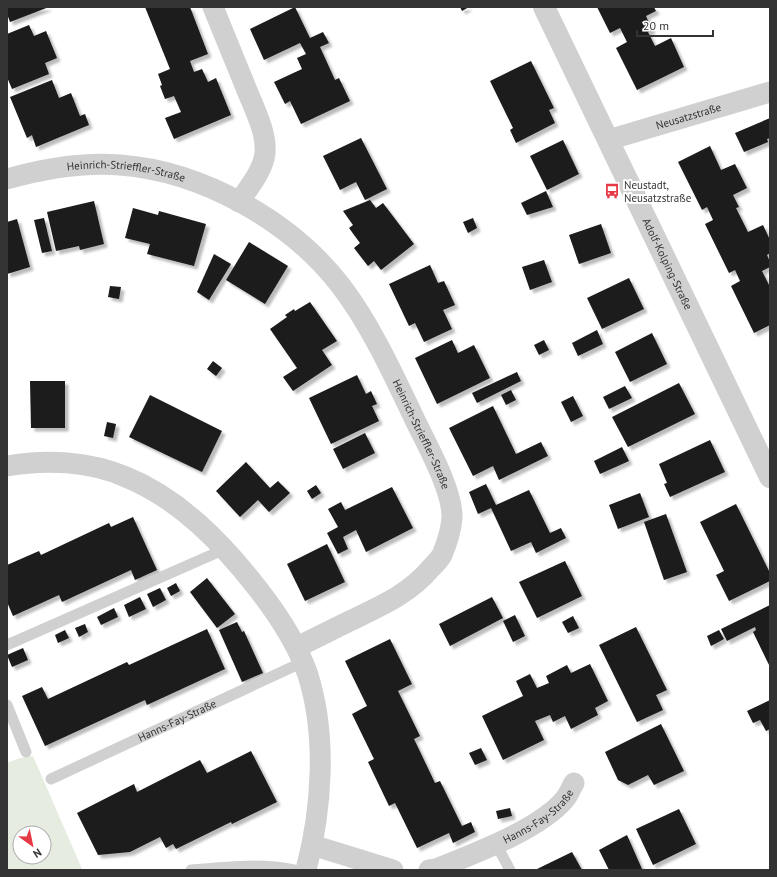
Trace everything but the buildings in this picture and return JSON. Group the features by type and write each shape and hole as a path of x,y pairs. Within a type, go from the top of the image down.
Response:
{"street":[{"path":"213,7 257,115 264,138 265,154 262,164 239,202"},
{"name":"Adolf-Kolping-Straße","path":"544,7 770,477"},
{"name":"Neusatzstraße","path":"608,140 770,92"},
{"name":"Heinrich-Strieffler-Straße","path":"8,177 79,165 120,165 155,170 194,181 239,202 282,228 315,257 341,285 359,312 386,358 434,460 449,497 452,517 448,539 440,557 424,576 407,591 300,654"},
{"path":"7,466 34,462 66,463 99,468 126,477 168,500 188,514 225,548 267,600 300,654 308,677 315,707 319,745 319,791 312,845 306,870"},
{"name":"Hanns-Fay-Straße","path":"429,870 436,869 496,844 532,824 548,814 564,800 574,783"},
{"path":"312,845 393,870"}],"lane":[{"path":"7,645 225,548"},
{"name":"Hanns-Fay-Straße","path":"51,779 300,654"},
{"path":"7,705 26,752"},
{"name":"Hanns-Fay-Straße","path":"496,844 510,870"},
{"path":"191,870 248,866 277,867 294,870"}],"shaded area":[{"path":"33,756 82,869 7,870 7,763 20,758"}],"place":[{"name":"Neustadt, Neusatzstraße","path":"612,191"}]}
